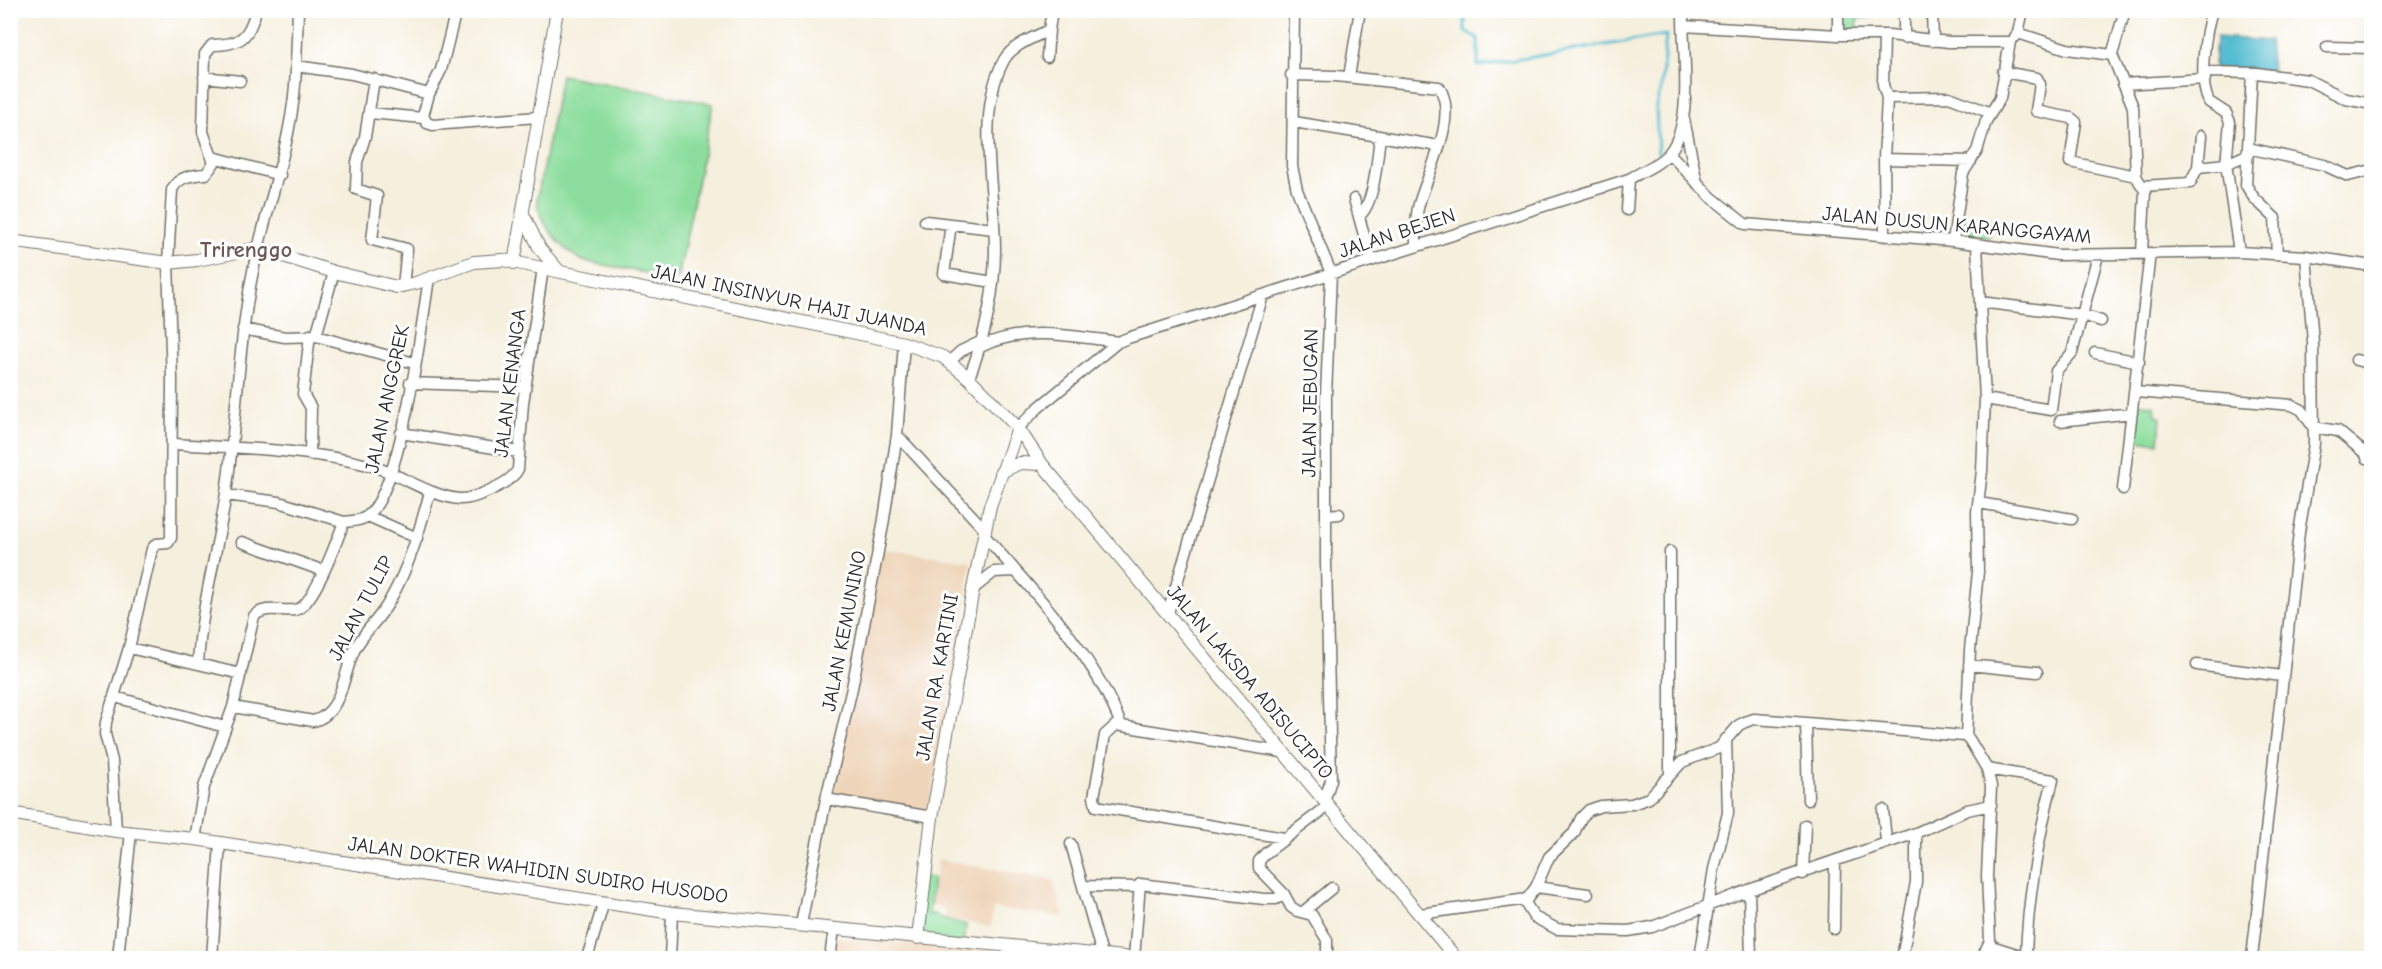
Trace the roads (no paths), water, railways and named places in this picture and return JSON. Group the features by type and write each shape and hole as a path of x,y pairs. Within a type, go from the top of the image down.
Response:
{"main road":[{"path":"514,263 558,10"},
{"path":"522,213 540,249 560,271"},
{"name":"JALAN INSINYUR HAJI JUANDA","path":"10,241 168,263 197,260 258,248 385,286 403,286 474,262 514,263 560,271 904,343 934,352 950,361 969,378 1018,428"},
{"name":"JALAN LAKSDA ADISUCIPTO","path":"1018,428 1042,464 1456,958"},
{"name":"JALAN RA. KARTINI","path":"918,938 932,817 984,532 1001,472 1018,428"},
{"path":"1001,472 1020,463 1042,464"},
{"name":"JALAN DOKTER WAHIDIN SUDIRO HUSODO","path":"10,813 116,831 195,839 672,913 801,924 1102,957 1134,958"}],"street":[{"path":"256,10 250,30 237,43 207,48 203,132 207,150 213,157 280,175"},
{"path":"198,664 201,626 226,495 243,329 258,248 280,175 292,108 298,10"},
{"path":"423,118 429,94 441,70 456,10"},
{"path":"1047,57 1052,10"},
{"name":"JALAN JEBUGAN","path":"1294,10 1291,75 1294,122 1292,166 1297,190 1331,273 1326,396 1326,562 1331,780 1326,804"},
{"path":"1349,77 1360,10"},
{"path":"1683,10 1684,119 1697,183"},
{"path":"1838,10 1838,35"},
{"path":"1904,10 1904,38"},
{"path":"1932,10 1933,41"},
{"path":"1953,242 1963,174 1977,152 1991,113 2000,98 2010,42 2019,33 2023,10"},
{"path":"2124,489 2124,468 2139,362 2146,253 2145,191 2139,181 2133,107 2112,55 2125,10"},
{"path":"2212,10 2205,44 2205,76 2209,102 2229,117 2227,164 2239,252"},
{"path":"1683,26 1838,35 1884,35 1933,41 2010,42"},
{"path":"969,378 981,344 993,282 994,229 987,135 998,76 1004,59 1012,50 1049,30"},
{"path":"2019,33 2067,49 2112,55"},
{"path":"1884,35 1883,85 1887,98 1884,159 1885,236"},
{"path":"2327,47 2372,48"},
{"path":"296,66 374,79 429,94"},
{"path":"2003,72 2037,78 2040,84 2036,111 2071,118 2076,122 2070,162 2139,181 2190,183 2198,167 2201,136"},
{"path":"2123,84 2253,74 2308,80 2346,99 2372,104"},
{"path":"2253,74 2245,153 2248,192 2275,218 2277,254"},
{"path":"1291,75 1349,77 1438,87 1445,97 1447,108 1439,146 1418,206 1416,246"},
{"path":"204,77 240,81"},
{"path":"374,79 370,113 357,162 356,189 377,196 372,240 407,249 403,286"},
{"path":"1887,98 1949,97 1991,113"},
{"path":"370,113 423,118 434,125 538,117"},
{"path":"1669,153 1684,119"},
{"path":"1294,122 1439,146"},
{"path":"1359,216 1366,209 1370,196 1380,137"},
{"name":"JALAN BEJEN","path":"1018,428 1038,408 1118,342 1629,179 1669,153"},
{"name":"JALAN DUSUN KARANGGAYAM","path":"1669,153 1697,183 1745,224 1953,242 2058,255 2239,252 2306,256 2372,266"},
{"path":"2198,167 2227,164 2245,153 2324,165 2348,176 2372,170"},
{"path":"116,831 112,761 105,734 129,648 152,549 156,544 168,543 171,538 172,380 168,263 170,213 174,185 184,178 211,171 213,157"},
{"path":"1884,159 1971,161"},
{"path":"1627,210 1629,179"},
{"path":"1354,199 1371,260"},
{"path":"925,221 994,229"},
{"path":"951,225 944,274 993,282"},
{"path":"1977,246 1984,399 1978,503 1978,572 1969,665 1966,737 1987,769 1991,781 1986,876 1988,945 1982,958"},
{"path":"1984,399 2051,410 2056,371 2072,353 2098,255"},
{"path":"2252,958 2299,532 2311,462 2313,342 2306,256"},
{"name":"JALAN KENANGA","path":"172,444 232,446 358,463 392,474 430,492 460,499 476,497 516,474 525,387 543,268"},
{"path":"310,455 311,408 303,393 313,335 334,272"},
{"name":"JALAN ANGGREK","path":"368,516 383,495 392,474 429,278"},
{"path":"1168,613 1263,295"},
{"path":"1980,302 2083,315 2101,321"},
{"path":"243,329 283,336 313,335 414,363"},
{"path":"950,361 961,351 1006,336 1028,333 1118,342"},
{"name":"JALAN KEMUNINO","path":"801,924 826,799 852,688 897,435 904,343"},
{"path":"2095,353 2139,362"},
{"path":"2356,360 2372,364"},
{"path":"410,383 525,387"},
{"path":"2136,392 2292,405 2305,413 2313,428"},
{"path":"2060,421 2132,413"},
{"path":"2313,428 2338,431 2369,459"},
{"path":"401,433 519,452"},
{"path":"897,435 984,532 1092,667 1107,692 1121,725"},
{"path":"2369,459 2372,443"},
{"name":"JALAN TULIP","path":"233,706 313,721 325,717 337,700 355,649 392,598 417,538 430,492"},
{"path":"226,495 279,502 344,522 368,516 417,538"},
{"path":"1978,503 2072,519"},
{"path":"1327,514 1339,514"},
{"path":"195,839 204,787 233,706 254,616 267,609 300,609 305,606 324,570 344,522"},
{"path":"242,542 324,570"},
{"path":"1670,552 1670,775"},
{"path":"973,589 994,572 1014,571"},
{"path":"129,648 241,674"},
{"path":"1969,665 2037,672"},
{"path":"2197,665 2282,676"},
{"path":"115,697 225,727"},
{"path":"1420,914 1524,901 1536,887 1549,857 1574,833 1584,815 1601,806 1644,801 1653,796 1682,762 1719,748 1739,725 1754,719 1966,737"},
{"path":"1806,723 1808,800"},
{"path":"1282,752 1121,725 1105,735 1094,805 1284,838"},
{"path":"1700,958 1711,905 1714,869 1728,813 1726,739"},
{"path":"1987,769 2053,780 2044,823 2026,958 1988,945"},
{"path":"826,799 932,817"},
{"path":"1326,804 1261,858 1259,868 1284,894 1291,907 1312,915 1324,933 1327,958"},
{"path":"1524,901 1534,917 1557,929 1628,931 1652,927 1749,890 1803,874 1887,841 1916,833 1954,815 1991,805"},
{"path":"1883,810 1887,841"},
{"path":"1803,874 1804,825"},
{"path":"118,958 131,832"},
{"path":"1902,958 1911,920 1916,882 1916,833"},
{"path":"212,958 220,843"},
{"path":"1071,844 1102,957"},
{"path":"1834,929 1835,862"},
{"path":"1084,886 1138,887 1146,883 1264,899 1276,898 1284,894"},
{"path":"1134,958 1138,887"},
{"path":"1536,887 1588,894"},
{"path":"1303,912 1332,888"},
{"path":"1749,890 1751,958"},
{"path":"587,958 604,902"},
{"path":"670,958 672,913"},
{"path":"830,958 834,929"}],"water":[{"path":"2216,37 2269,41 2272,71 2214,68"}],"waterway":[{"path":"1465,10 1465,31 1478,38 1478,66 1666,35 1661,89 1656,105 1658,154"}],"district":[{"name":"Trirenggo","path":"246,250"}]}
